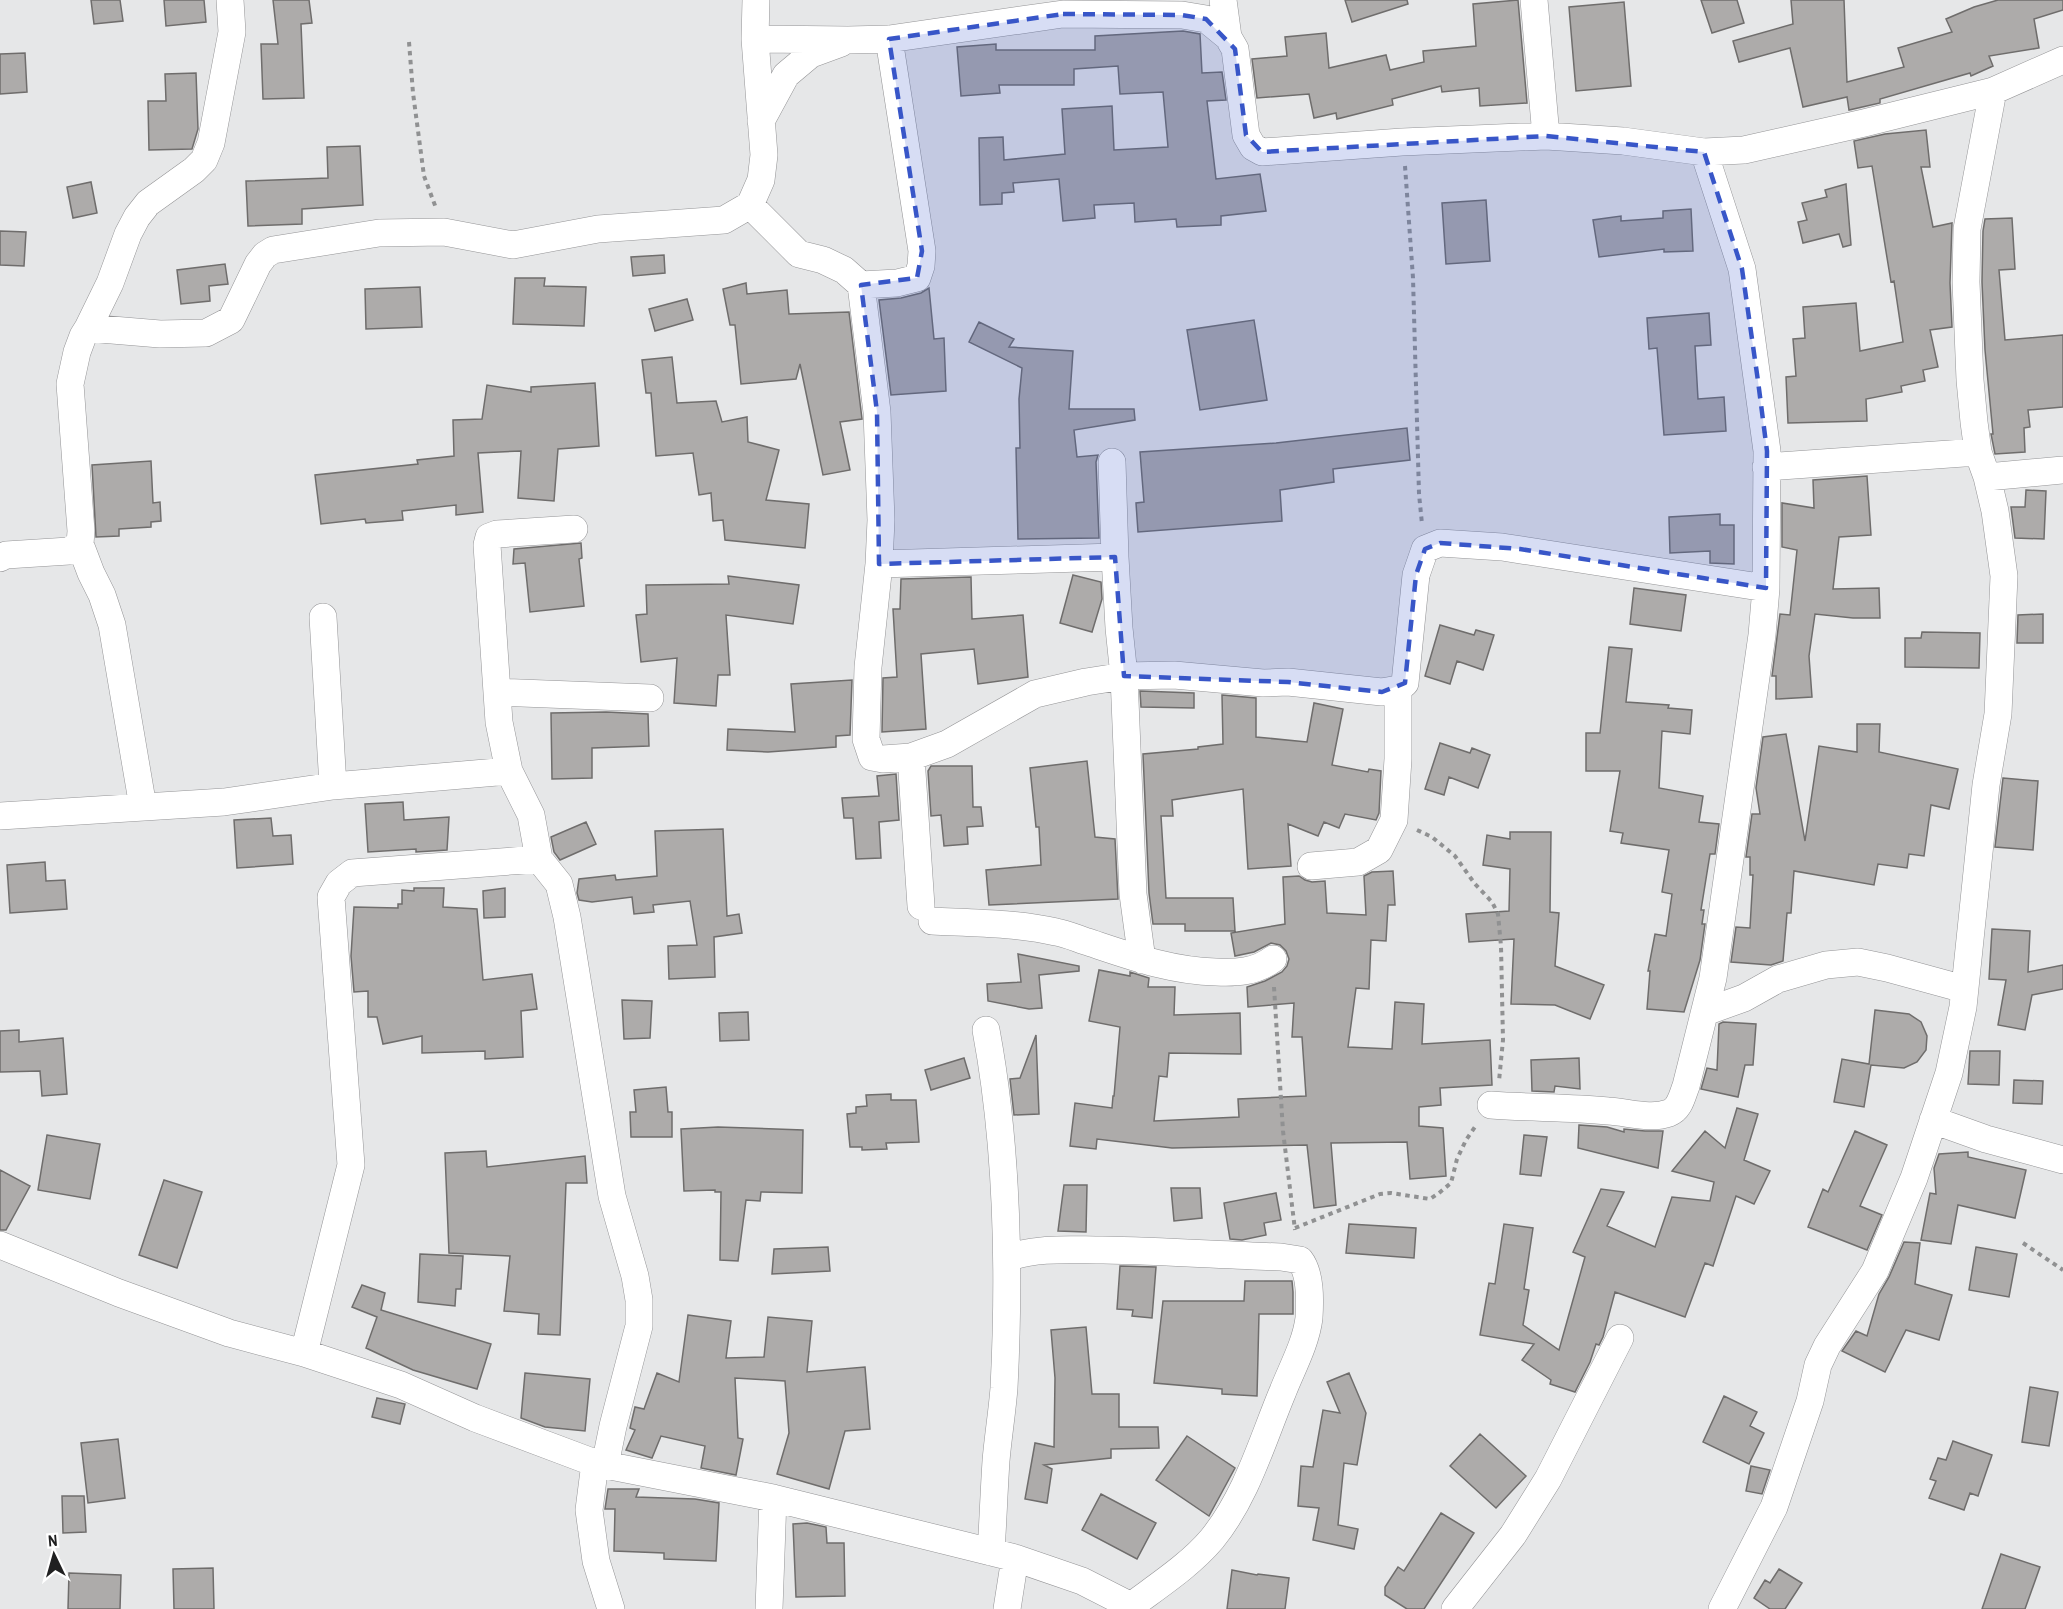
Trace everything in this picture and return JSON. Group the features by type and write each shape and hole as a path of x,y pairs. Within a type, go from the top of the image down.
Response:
{"street":[{"path":"143,807 112,625 80,544 81,531 70,384 83,336 110,283 136,217 148,203 194,170 204,160 211,143 232,32 230,0"},
{"path":"88,328 160,334 206,333 231,320 258,264 265,255 273,250 379,233 444,231 513,245 598,229 724,220 750,205 761,180 764,155 755,39 756,0"},
{"path":"1223,0 1228,38"},
{"path":"1534,0 1546,136"},
{"path":"755,39 889,39 1063,14 1182,15 1206,20 1228,38 1235,49 1246,135 1253,147 1262,153 1402,142 1546,136 1623,141 1704,152 1744,150 1993,91 2063,60"},
{"path":"861,285 897,283 917,278 921,266 922,251 889,39"},
{"path":"761,120 786,75 811,54 848,40"},
{"path":"1722,1609 1773,1507 1804,1422 1822,1356 1875,1271 1914,1178 1949,1073 1963,1006 1986,785 1998,714 2004,576 1995,511 1982,464 1970,380 1966,282 1967,229 1993,91"},
{"path":"1491,1105 1608,1110 1644,1115 1668,1113 1675,1110 1686,1086 1713,978 1749,715 1758,672 1766,588 1767,451 1742,269 1704,152"},
{"path":"750,205 799,254 823,260 844,270 861,285 877,412 881,520 879,564 868,667 866,739 872,757 883,759 911,757 947,744 1035,694 1124,676 1174,675 1263,683 1288,682 1382,692 1398,689 1405,683 1416,575 1425,549 1440,543 1502,547 1766,588"},
{"path":"1112,462 1133,894 1142,960"},
{"path":"1766,467 1982,464 2063,470"},
{"path":"574,529 497,534 489,537 487,545 499,722 509,771 531,815 539,859 559,884 567,917 612,1196 635,1275 639,1300 639,1326 613,1426 600,1464 590,1510 596,1561 611,1609"},
{"path":"0,558 6,555 69,551 80,544"},
{"path":"879,564 1115,557"},
{"path":"322,616 333,786"},
{"path":"1311,866 1358,862 1379,850 1394,820 1398,759 1398,689"},
{"path":"498,692 651,698"},
{"path":"911,757 927,914 1050,930 1142,960 1188,970 1231,972 1264,966 1273,959"},
{"path":"0,816 225,802 333,786 509,771"},
{"path":"304,1353 351,1165 331,897 339,883 352,873 539,859"},
{"path":"1705,1012 1744,998 1778,979 1826,965 1858,962 1964,989"},
{"path":"986,1030 994,1071 1005,1178 1007,1258 1004,1391 996,1459 1007,1609"},
{"path":"1933,1120 1986,1139 2063,1160"},
{"path":"0,1245 119,1293 229,1333 304,1353 401,1385 476,1418 600,1464 773,1498 1003,1555 1082,1581 1134,1608 1212,1539 1249,1477 1303,1343 1309,1318 1306,1273 1300,1260 1281,1257 1042,1250 1023,1252 1007,1258"},
{"path":"1455,1609 1514,1535 1548,1479 1620,1338"},
{"path":"769,1609 773,1498"}],"path":[{"path":"409,42 424,176 444,231"},
{"path":"1402,142 1408,188 1419,494 1425,549"},
{"path":"1295,1228 1380,1194 1391,1193 1430,1198 1439,1193 1451,1183 1457,1159 1466,1140 1496,1098 1501,1075 1503,1040 1498,914 1492,902 1475,884 1455,856 1432,837 1394,820"},
{"path":"1273,959 1283,1131 1300,1260"},
{"path":"2023,1243 2063,1270"}],"highlighted area":[{"path":"1063,14 1182,15 1206,19 1235,49 1246,135 1262,152 1546,136 1704,152 1742,269 1758,381 1767,451 1766,588 1520,549 1440,543 1425,549 1416,575 1405,683 1382,692 1288,682 1124,676 1115,557 879,564 877,412 861,285 917,278 922,251 889,39"}],"building":[{"path":"91,0 120,0 123,21 94,24"},
{"path":"164,0 204,0 206,22 166,26"},
{"path":"273,0 309,0 312,23 301,24 304,98 263,99 261,44 278,44"},
{"path":"1345,0 1407,0 1408,4 1352,22"},
{"path":"1518,0 1527,103 1480,106 1479,88 1442,92 1441,86 1392,99 1393,105 1337,119 1336,113 1314,118 1309,94 1257,98 1252,59 1287,56 1285,37 1326,33 1329,68 1386,55 1390,70 1424,62 1423,51 1476,46 1473,4"},
{"path":"1701,0 1737,0 1744,23 1712,33"},
{"path":"1791,0 1844,0 1847,82 1904,67 1898,48 1952,32 1946,19 1974,7 1998,0 2063,0 2063,10 2034,19 2039,48 1989,56 1993,66 1971,76 1970,73 1880,99 1880,103 1849,110 1847,97 1803,107 1790,48 1739,62 1733,41 1793,24"},
{"path":"1624,2 1631,86 1576,91 1569,7"},
{"path":"1183,31 1200,34 1202,73 1222,72 1226,100 1207,101 1216,179 1260,174 1266,211 1221,216 1221,225 1177,227 1176,219 1135,222 1134,203 1094,205 1095,218 1063,221 1059,179 1013,183 1014,192 1002,193 1002,204 980,205 979,138 1003,137 1004,160 1065,154 1062,109 1112,106 1114,150 1168,147 1163,92 1120,94 1118,66 1074,69 1074,85 999,85 1000,93 961,96 957,47 996,44 996,50 1095,50 1095,36"},
{"path":"25,53 27,92 0,94 0,54"},
{"path":"196,73 198,129 192,149 149,150 148,101 166,101 165,74"},
{"path":"1926,130 1930,167 1921,167 1933,227 1952,223 1950,283 1952,327 1930,330 1938,367 1923,370 1925,381 1901,386 1902,392 1866,399 1867,421 1788,423 1786,377 1796,376 1793,339 1805,338 1803,307 1856,303 1860,351 1903,342 1872,166 1858,168 1854,141 1885,134"},
{"path":"360,146 363,205 302,209 302,224 248,226 246,181 328,178 327,147"},
{"path":"91,182 97,213 73,218 67,187"},
{"path":"1846,184 1851,245 1843,247 1839,234 1803,243 1798,222 1807,220 1802,203 1827,197 1825,190"},
{"path":"1486,200 1490,261 1446,264 1442,203"},
{"path":"1691,209 1693,251 1664,252 1664,249 1599,257 1593,220 1621,216 1621,221 1663,218 1663,211"},
{"path":"2012,218 2015,269 1999,270 2005,340 2063,335 2063,407 2028,410 2030,427 2024,428 2025,452 1995,454 1991,434 1993,434 1985,350 1982,282 1983,231 1985,219"},
{"path":"0,231 26,232 24,266 0,265"},
{"path":"664,255 665,273 633,276 631,257"},
{"path":"225,264 228,284 209,286 210,301 181,304 177,270"},
{"path":"515,278 545,278 544,286 586,287 584,326 513,324"},
{"path":"746,283 747,294 787,290 789,314 849,312 862,419 840,422 850,470 823,475 800,364 796,379 741,384 735,325 730,325 723,289"},
{"path":"420,287 422,327 366,329 365,289"},
{"path":"929,288 934,339 944,338 946,391 891,395 879,300 901,298 921,293"},
{"path":"687,299 693,320 655,331 649,309"},
{"path":"1709,313 1711,345 1695,346 1698,399 1724,397 1726,431 1664,435 1657,348 1649,349 1647,318"},
{"path":"1254,320 1267,400 1200,410 1187,330"},
{"path":"979,322 1014,339 1009,347 1073,351 1069,409 1134,409 1135,420 1074,430 1077,457 1098,455 1096,462 1099,538 1018,539 1016,448 1020,448 1019,399 1022,368 969,342"},
{"path":"672,357 677,403 716,401 722,422 747,417 748,442 779,450 766,500 809,504 805,548 725,540 723,520 713,521 711,493 699,495 693,453 656,456 651,393 646,393 642,360"},
{"path":"595,383 599,446 558,449 554,501 518,498 521,451 478,453 483,512 456,515 456,505 402,511 403,520 366,523 365,519 321,524 315,475 418,464 417,460 454,456 453,420 482,419 487,385 531,392 531,387"},
{"path":"1407,428 1410,460 1333,469 1334,482 1280,490 1282,521 1138,532 1136,503 1144,502 1140,452 1276,443"},
{"path":"151,461 153,503 160,502 161,521 151,522 151,527 119,529 119,536 96,537 92,465"},
{"path":"1867,476 1871,535 1839,537 1833,589 1879,588 1880,618 1815,614 1809,656 1812,697 1776,699 1776,676 1772,676 1780,614 1790,615 1797,550 1782,547 1782,503 1814,508 1813,480"},
{"path":"2026,490 2046,491 2044,539 2015,538 2011,507 2025,507"},
{"path":"1720,514 1720,525 1734,525 1734,564 1710,563 1710,551 1670,553 1669,517"},
{"path":"581,543 582,558 579,559 584,606 530,612 525,563 513,564 514,549"},
{"path":"1073,575 1101,582 1102,599 1092,632 1060,623"},
{"path":"728,576 799,585 793,624 726,615 730,675 718,675 716,706 674,703 677,658 641,662 636,615 647,614 646,585 729,584"},
{"path":"971,577 972,619 1023,615 1028,677 978,684 974,649 921,654 926,729 882,732 883,678 897,677 893,609 900,609 901,579"},
{"path":"1634,588 1686,595 1681,631 1630,624"},
{"path":"2043,614 2043,643 2017,643 2018,615"},
{"path":"1440,625 1474,635 1476,630 1494,635 1483,670 1457,661 1450,684 1425,676"},
{"path":"1922,632 1980,633 1979,668 1905,667 1905,638 1921,638"},
{"path":"1609,647 1632,649 1626,702 1669,705 1668,708 1692,710 1690,734 1662,731 1659,788 1703,796 1699,822 1719,824 1715,854 1710,854 1701,910 1704,910 1702,924 1705,924 1700,960 1684,1012 1647,1009 1650,971 1648,971 1655,934 1666,936 1672,894 1662,892 1669,850 1621,843 1623,833 1610,831 1620,771 1586,771 1586,733 1600,733"},
{"path":"852,680 850,735 836,736 836,747 768,752 727,750 728,729 795,732 791,684"},
{"path":"1140,691 1194,693 1194,708 1141,707"},
{"path":"1222,695 1256,698 1256,737 1307,742 1314,703 1343,709 1332,765 1368,772 1369,769 1381,771 1379,813 1376,820 1345,814 1339,828 1324,822 1318,836 1288,824 1291,866 1248,869 1243,789 1172,800 1173,816 1161,816 1166,898 1233,898 1235,931 1185,931 1185,924 1153,924 1149,893 1143,754 1198,749 1198,747 1223,744"},
{"path":"551,713 648,714 649,746 592,748 592,778 552,779"},
{"path":"1857,724 1880,724 1879,752 1958,769 1949,809 1931,805 1924,856 1909,854 1907,868 1878,864 1874,885 1794,871 1791,913 1787,913 1783,961 1771,965 1731,962 1736,927 1750,928 1753,875 1750,875 1750,857 1746,857 1752,814 1760,814 1756,788 1763,737 1786,734 1805,841 1819,746 1857,752"},
{"path":"1440,743 1470,753 1472,748 1490,755 1478,788 1449,777 1444,795 1425,789"},
{"path":"1087,761 1095,837 1115,839 1118,899 989,905 986,870 1041,865 1039,827 1036,827 1030,768"},
{"path":"931,766 972,766 973,807 981,807 983,826 967,827 968,844 944,846 941,815 931,816 928,771"},
{"path":"896,774 899,820 879,822 881,858 856,859 853,818 844,818 842,798 879,796 877,776"},
{"path":"2003,778 2038,781 2033,850 1995,847"},
{"path":"403,802 404,820 449,817 447,850 368,852 365,804"},
{"path":"271,818 273,836 291,835 293,864 237,868 234,820"},
{"path":"586,822 596,844 560,860 554,852 551,837"},
{"path":"723,829 727,916 739,914 742,933 714,937 715,977 669,979 668,946 697,945 690,901 653,905 654,912 634,914 632,897 592,902 579,900 577,893 579,879 615,875 616,880 657,876 655,831"},
{"path":"1510,832 1551,832 1550,912 1559,913 1555,966 1604,985 1590,1019 1555,1005 1511,1004 1514,939 1469,942 1466,914 1509,911 1510,869 1483,865 1487,835 1510,839"},
{"path":"45,862 46,881 65,880 67,909 10,913 7,865"},
{"path":"1393,871 1395,905 1388,905 1386,941 1371,940 1369,989 1356,988 1348,1047 1392,1049 1395,1002 1424,1004 1422,1044 1490,1040 1492,1085 1440,1088 1441,1105 1419,1107 1419,1126 1443,1128 1446,1176 1410,1179 1407,1142 1331,1143 1336,1205 1314,1208 1307,1145 1172,1148 1097,1139 1096,1149 1070,1146 1075,1103 1112,1108 1114,1096 1120,1027 1089,1021 1099,970 1130,976 1130,972 1149,978 1148,987 1175,987 1174,1015 1240,1013 1241,1054 1169,1053 1167,1077 1159,1076 1154,1121 1239,1117 1238,1099 1306,1096 1302,1037 1292,1037 1294,1003 1248,1007 1247,987 1282,972 1289,959 1286,951 1280,945 1271,943 1254,952 1235,956 1231,933 1285,924 1283,877 1299,876 1312,882 1325,881 1327,913 1366,915 1364,876 1372,872"},
{"path":"414,888 444,888 443,907 477,909 483,980 532,974 537,1009 521,1011 523,1057 485,1059 485,1051 422,1053 422,1036 383,1044 377,1017 368,1017 368,991 354,992 351,956 354,907 398,908 398,904 402,904 402,890 414,891"},
{"path":"505,888 505,917 484,918 483,891"},
{"path":"1992,929 2030,931 2028,972 2063,965 2063,989 2032,995 2025,1030 1998,1025 2006,980 1989,979"},
{"path":"1018,954 1079,966 1079,971 1039,975 1042,1008 1029,1009 988,1001 987,984 1021,982"},
{"path":"622,1000 652,1001 650,1038 624,1039"},
{"path":"1875,1010 1909,1014 1921,1022 1927,1036 1926,1050 1917,1062 1904,1068 1871,1065 1864,1107 1834,1102 1842,1059 1869,1064"},
{"path":"748,1012 749,1040 720,1041 719,1013"},
{"path":"1723,1022 1756,1024 1753,1065 1745,1065 1738,1097 1701,1089 1707,1068 1717,1070 1719,1024"},
{"path":"19,1030 19,1042 63,1038 67,1094 42,1096 40,1071 0,1072 0,1031"},
{"path":"1036,1035 1039,1114 1014,1115 1010,1079 1020,1078"},
{"path":"1970,1051 2000,1051 1999,1085 1968,1084"},
{"path":"964,1058 970,1078 931,1090 925,1070"},
{"path":"1579,1058 1580,1089 1555,1086 1554,1092 1532,1091 1531,1060"},
{"path":"2014,1080 2043,1081 2042,1104 2013,1103"},
{"path":"666,1087 668,1112 672,1112 672,1137 631,1137 630,1112 636,1112 634,1090"},
{"path":"891,1094 891,1100 916,1100 919,1142 886,1143 887,1149 862,1150 862,1147 850,1147 847,1114 856,1113 856,1107 867,1106 866,1095"},
{"path":"1737,1108 1758,1114 1744,1160 1770,1171 1754,1204 1736,1196 1713,1266 1705,1263 1685,1317 1615,1292 1603,1337 1599,1345 1596,1344 1575,1392 1550,1384 1551,1380 1522,1360 1534,1344 1480,1335 1489,1283 1495,1284 1504,1224 1533,1228 1524,1289 1529,1290 1523,1325 1559,1350 1585,1257 1573,1252 1601,1189 1624,1192 1607,1226 1655,1247 1672,1197 1710,1201 1714,1182 1672,1171 1705,1131 1725,1148"},
{"path":"1579,1125 1607,1127 1624,1132 1624,1129 1663,1131 1658,1168 1578,1148"},
{"path":"718,1127 803,1130 802,1193 761,1192 760,1201 746,1200 738,1261 720,1260 721,1192 715,1192 715,1190 684,1191 681,1129"},
{"path":"1855,1131 1887,1145 1860,1206 1882,1215 1867,1250 1808,1227 1823,1189 1828,1192"},
{"path":"47,1135 100,1144 90,1199 38,1190"},
{"path":"1524,1135 1547,1137 1541,1176 1520,1174"},
{"path":"486,1151 487,1167 585,1156 587,1183 566,1183 560,1335 538,1334 539,1314 504,1311 510,1256 449,1253 445,1153"},
{"path":"1968,1152 1968,1157 2026,1170 2015,1218 1958,1205 1951,1244 1921,1240 1930,1193 1936,1194 1934,1168 1939,1154"},
{"path":"0,1170 30,1186 6,1230 0,1230"},
{"path":"164,1180 202,1192 177,1268 139,1255"},
{"path":"1064,1185 1087,1185 1086,1232 1058,1231"},
{"path":"1171,1188 1200,1188 1202,1218 1174,1221"},
{"path":"1276,1193 1281,1220 1264,1223 1266,1235 1242,1240 1230,1239 1224,1203"},
{"path":"1349,1224 1416,1228 1414,1258 1346,1253"},
{"path":"1904,1242 1920,1243 1915,1284 1952,1295 1939,1340 1906,1330 1885,1372 1842,1351 1856,1331 1867,1336 1879,1294"},
{"path":"828,1247 830,1271 772,1274 774,1249"},
{"path":"1976,1247 2017,1254 2009,1297 1969,1290"},
{"path":"420,1254 463,1256 461,1289 456,1289 455,1306 418,1302"},
{"path":"1120,1266 1156,1267 1152,1318 1132,1316 1133,1310 1117,1309"},
{"path":"1245,1281 1292,1281 1293,1314 1259,1314 1257,1396 1222,1394 1222,1389 1154,1383 1163,1301 1244,1301"},
{"path":"362,1285 385,1293 381,1310 491,1344 477,1389 413,1370 366,1348 377,1317 352,1307"},
{"path":"688,1315 731,1321 726,1358 764,1357 768,1317 812,1321 807,1372 865,1367 870,1429 845,1431 829,1489 777,1474 789,1433 785,1381 735,1378 738,1438 743,1439 736,1475 701,1468 705,1446 661,1436 652,1458 626,1450 635,1430 630,1428 635,1407 644,1409 657,1373 679,1382"},
{"path":"1086,1327 1092,1394 1119,1394 1119,1427 1158,1427 1159,1448 1111,1449 1111,1458 1044,1465 1052,1469 1047,1503 1025,1499 1035,1443 1054,1447 1055,1378 1051,1330"},
{"path":"525,1373 590,1379 585,1431 545,1427 521,1418"},
{"path":"1349,1373 1366,1413 1357,1465 1344,1463 1338,1525 1358,1529 1354,1549 1313,1540 1319,1508 1298,1506 1301,1466 1313,1467 1323,1410 1340,1413 1327,1382"},
{"path":"2030,1387 2058,1392 2049,1446 2022,1442"},
{"path":"1724,1396 1757,1412 1750,1426 1764,1433 1749,1464 1703,1442"},
{"path":"377,1398 405,1404 400,1424 372,1417"},
{"path":"1480,1434 1526,1476 1496,1508 1450,1466"},
{"path":"1187,1436 1235,1468 1209,1516 1156,1480"},
{"path":"118,1439 125,1498 88,1503 81,1443"},
{"path":"1953,1441 1992,1455 1978,1496 1970,1493 1964,1510 1929,1498 1936,1481 1930,1479 1938,1458 1946,1460"},
{"path":"1751,1466 1770,1470 1762,1494 1746,1491"},
{"path":"608,1489 639,1489 636,1497 695,1499 719,1503 716,1561 664,1559 664,1553 614,1551 615,1509 605,1509"},
{"path":"1101,1494 1156,1523 1137,1559 1082,1530"},
{"path":"62,1496 84,1496 86,1532 63,1533"},
{"path":"1441,1513 1474,1533 1424,1609 1407,1609 1385,1595 1385,1587 1398,1567 1404,1571"},
{"path":"807,1523 826,1527 827,1543 844,1543 845,1596 796,1597 793,1524"},
{"path":"2001,1554 2040,1567 2025,1609 1982,1609"},
{"path":"213,1568 214,1609 174,1609 173,1569"},
{"path":"1779,1569 1802,1583 1785,1609 1770,1609 1754,1598 1765,1580 1770,1583"},
{"path":"1232,1570 1289,1578 1285,1609 1227,1609"},
{"path":"69,1573 121,1575 120,1609 68,1609"}]}
